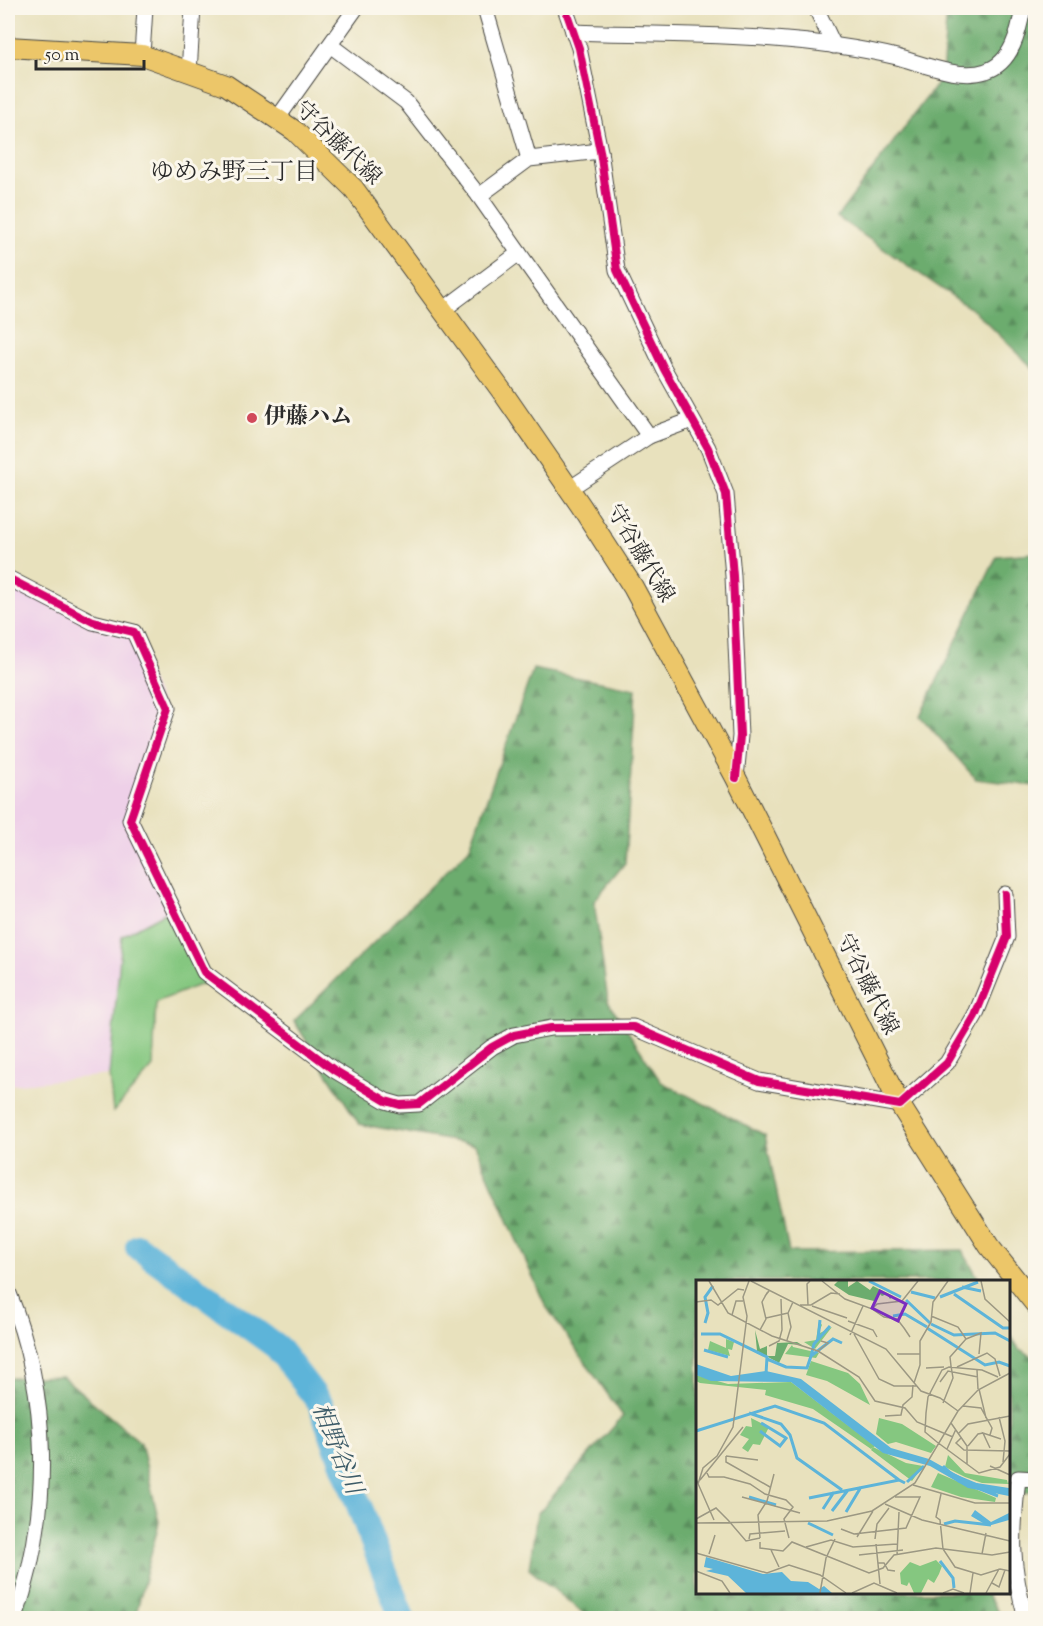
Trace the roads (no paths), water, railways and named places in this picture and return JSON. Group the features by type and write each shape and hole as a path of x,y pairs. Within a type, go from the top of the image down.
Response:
{"main road":[{"name":"守谷藤代線","path":"8,47 142,55 226,85 295,131 354,189 443,310 569,489 633,587 736,778 900,1105 989,1246 1035,1305"}],"street":[{"path":"142,55 145,8"},
{"path":"189,72 193,8"},
{"path":"277,119 356,8"},
{"path":"485,8 529,159"},
{"path":"565,8 573,32 600,151 617,270 708,448 726,494 740,736 736,778"},
{"path":"816,8 834,46"},
{"path":"573,32 758,38 834,46 969,74 985,72 996,67 1009,55 1023,8"},
{"path":"330,45 406,102 479,196 649,436"},
{"path":"479,196 529,159 600,151"},
{"path":"443,310 519,253"},
{"path":"569,489 649,436 692,420"},
{"path":"8,578 93,622 134,632 168,708 130,820 204,972 334,1070 386,1101 400,1105 419,1104 492,1047 514,1035 551,1028 633,1027 759,1081 900,1105 947,1063 975,1016 1007,937 1005,894"},
{"path":"8,1291 21,1323 33,1381 43,1458 40,1519 27,1584 15,1618"},
{"path":"1026,1618 1016,1583 1011,1535 1018,1478 1035,1479"}],"waterway":[{"name":"相野谷川","path":"138,1247 277,1347 320,1403 402,1618"}],"place":[{"name":"伊藤ハム","path":"252,418"}],"district":[{"name":"ゆめみ野三丁目","path":"234,173"}]}
